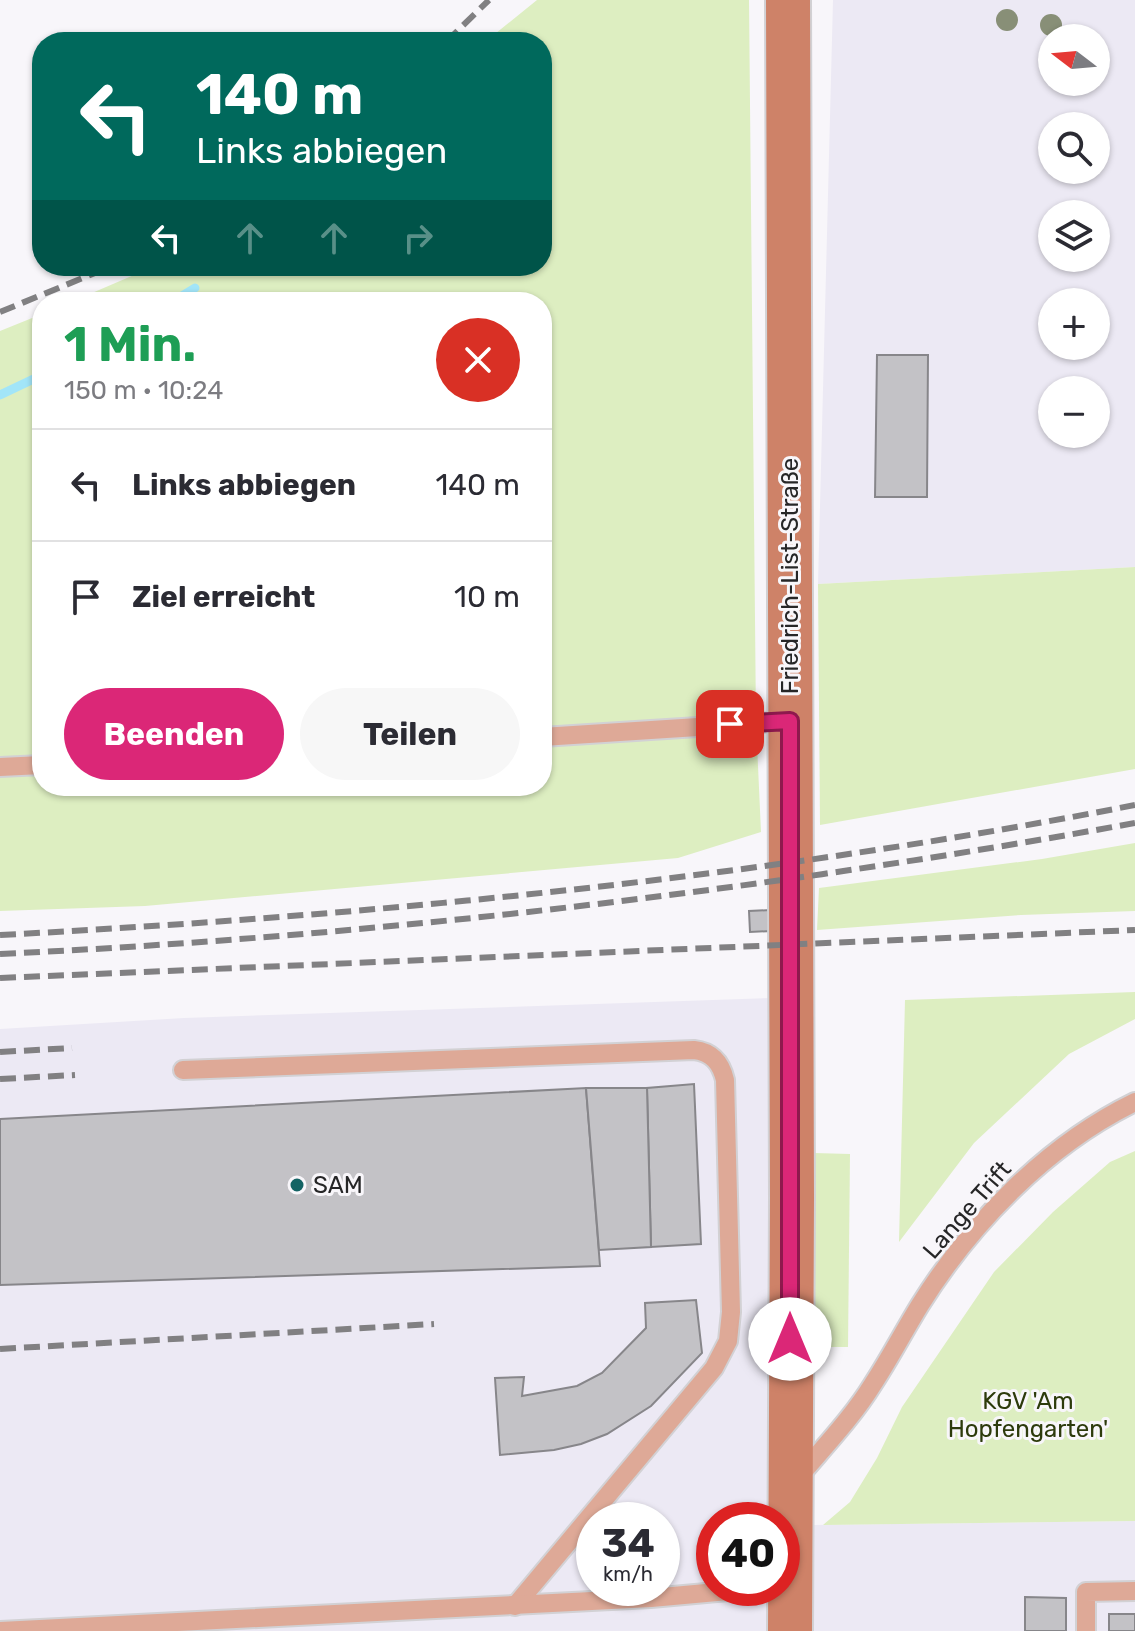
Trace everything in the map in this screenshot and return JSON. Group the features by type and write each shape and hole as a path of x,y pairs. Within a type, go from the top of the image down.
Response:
{"street":[{"name":"Friedrich-List-Straße","path":"788,0 788,1502"},
{"name":"Friedrich-List-Straße","path":"783,1606 790,1631"}],"lane":[{"path":"552,736 790,721"},
{"path":"0,767 32,765"},
{"path":"183,1070 694,1050 710,1054 721,1066 725,1080 730,1255 728,1341 714,1368 515,1606"},
{"name":"Lange Trift","path":"790,1486 873,1386 921,1303 978,1227 1035,1169 1102,1119 1135,1102"},
{"path":"1086,1631 1086,1592 1135,1591"},
{"path":"0,1631 696,1594"}],"shaded area":[{"path":"833,0 1135,0 1135,567 818,584"},
{"path":"773,998 770,1502 696,1502 696,1606 770,1606 770,1631 0,1631 0,1029 184,1018"},
{"path":"1135,1521 1135,1631 814,1631 813,1525"}],"green space":[{"path":"537,0 749,0 756,722 761,832 678,858 145,906 0,911 0,331 32,318 32,796 552,796 552,292 94,292 132,276 552,276 552,32 497,32"},
{"path":"1135,567 1135,769 820,825 818,584"},
{"path":"1135,843 1135,911 1021,915 817,930 819,888 1042,859"},
{"path":"1135,992 1135,1019 1069,1054 974,1143 899,1242 905,1000"},
{"name":"KGV 'Am Hopfengarten'","path":"1135,1151 1135,1521 823,1525 850,1502 877,1458 902,1407 994,1272 1053,1212 1110,1162"},
{"path":"814,1153 850,1154 848,1347 811,1347"}],"building":[{"path":"877,355 928,355 927,497 875,497"},
{"path":"770,910 771,931 750,932 749,911"},
{"path":"694,1084 701,1244 651,1247 647,1088"},
{"name":"SAM","path":"586,1088 600,1266 0,1285 0,1119"},
{"path":"586,1088 647,1088 651,1247 599,1250"},
{"path":"696,1300 702,1353 651,1406 607,1434 581,1444 500,1455 495,1378 524,1377 522,1396 577,1386 602,1373 646,1328 645,1303"},
{"path":"1025,1597 1066,1598 1066,1631 1025,1631"},
{"path":"1109,1614 1135,1614 1135,1631 1109,1631"}],"waterway":[{"path":"188,292 195,288"},
{"path":"0,395 32,380"}],"railway":[{"path":"456,32 489,0"},
{"path":"49,292 88,276"},
{"path":"0,312 32,299"},
{"path":"0,935 285,917 570,890 854,853 1135,805"},
{"path":"0,954 285,936 569,907 853,870 1135,823"},
{"path":"0,978 1135,930"},
{"path":"0,1052 72,1048"},
{"path":"0,1079 75,1075"},
{"path":"0,1349 434,1324"}],"place":[{"name":"SAM","path":"297,1185"}],"route":[{"path":"730,724 790,721 790,1339"}]}
